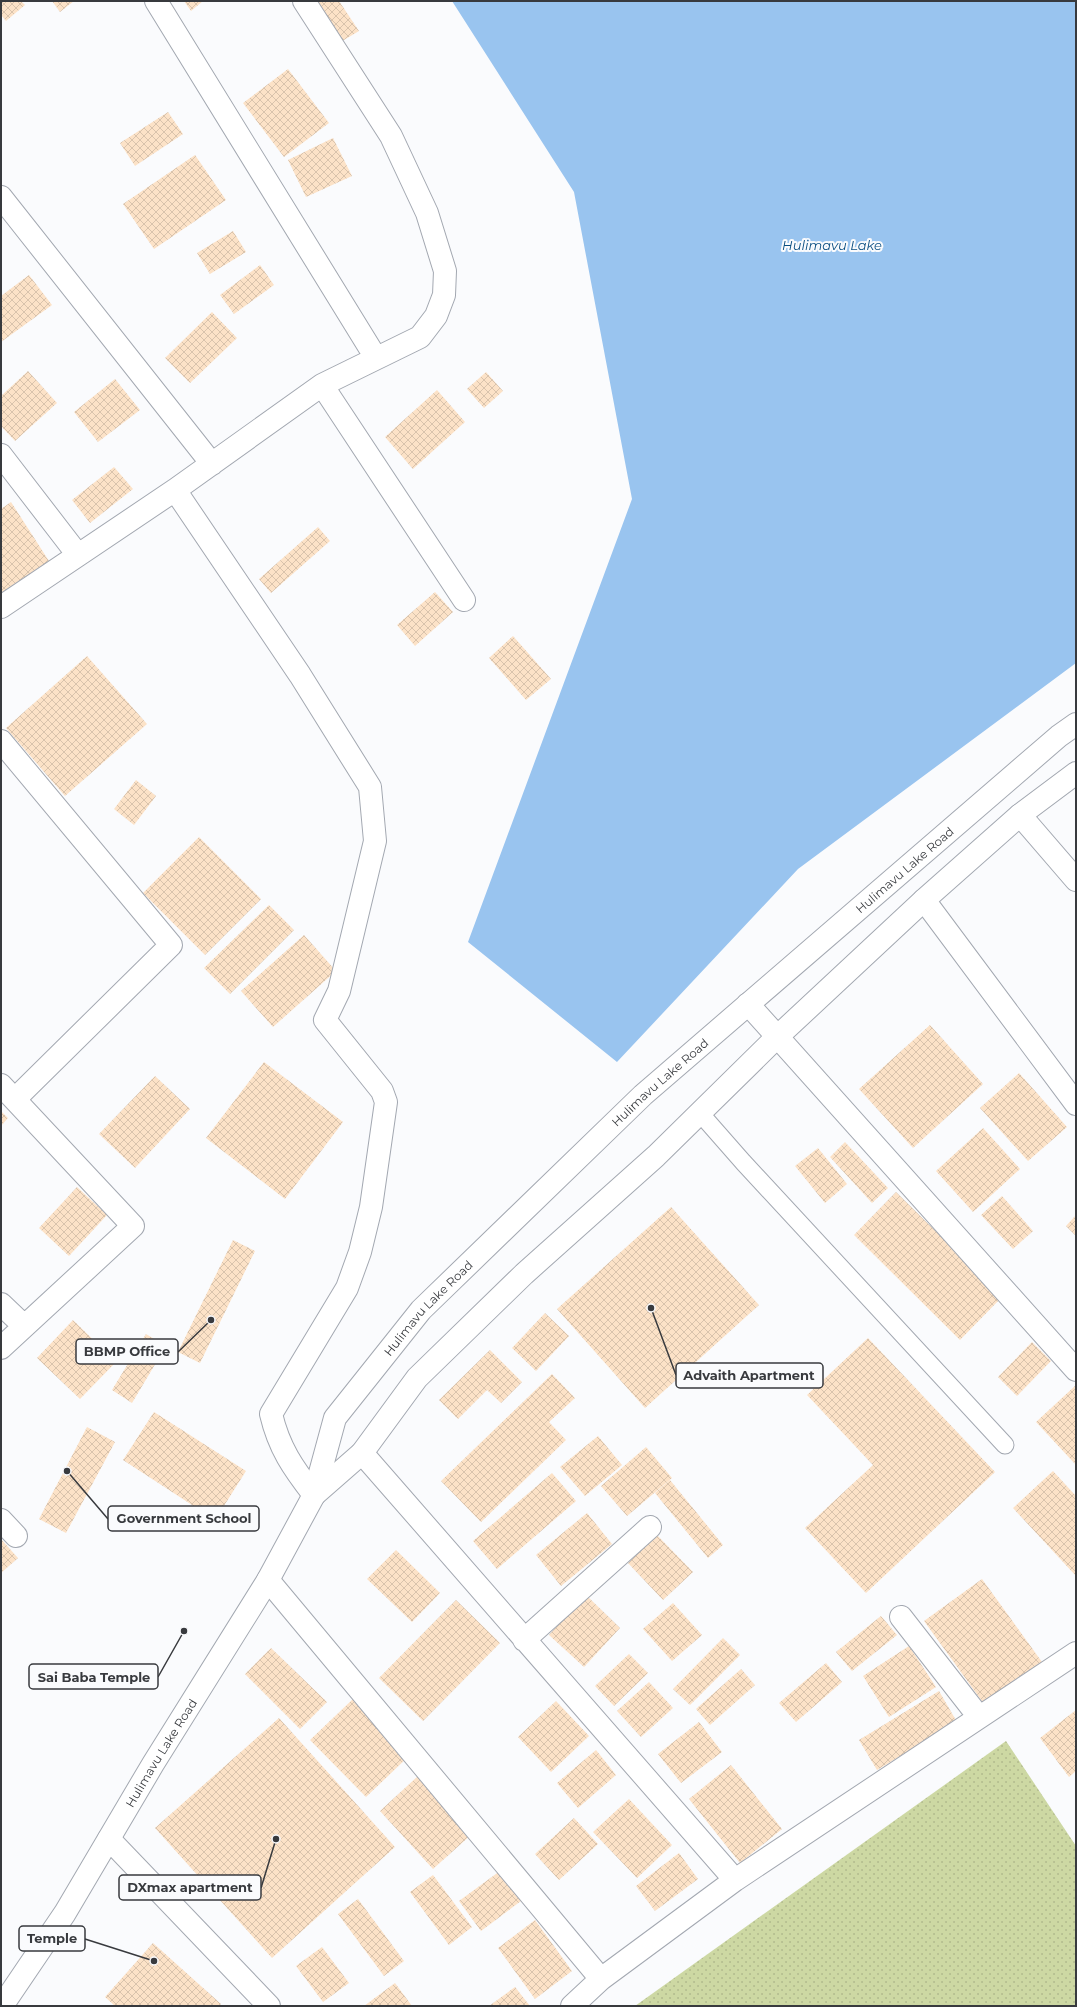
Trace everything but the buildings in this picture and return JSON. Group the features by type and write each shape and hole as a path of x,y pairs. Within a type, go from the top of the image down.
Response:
{"street":[{"path":"156,1 376,358"},
{"path":"1,607 175,490 322,385 420,337 436,316 444,296 445,271 427,212 391,136 304,1"},
{"path":"1,197 212,464"},
{"path":"322,385 464,600"},
{"path":"1,455 78,555"},
{"path":"175,490 300,676 370,787 375,841 339,990 325,1020 382,1091 386,1102 371,1207 360,1252 347,1288 272,1414 277,1438 294,1470 314,1495"},
{"name":"Hulimavu Lake Road","path":"2,2006 65,1912 153,1764 268,1580 314,1495 335,1418 421,1310 643,1095 1059,736 1076,724"},
{"path":"1,741 171,945 8,1092 133,1226 23,1325 1,1348"},
{"name":"Hulimavu Lake Road","path":"314,1495 362,1453 417,1378 524,1274 656,1156 776,1038 924,900 1020,815 1076,773"},
{"path":"1020,815 1076,880"},
{"path":"924,900 1076,1104"},
{"path":"748,1004 776,1038 1076,1370"},
{"path":"1,1304 23,1325"},
{"path":"362,1453 735,1880"},
{"path":"1,1520 16,1536"},
{"path":"524,1640 650,1527"},
{"path":"268,1580 602,1979"},
{"path":"901,1617 979,1717"},
{"path":"572,2006 602,1979 735,1880 1076,1653"},
{"path":"109,1839 269,2006"}],"lane":[{"path":"700,1113 743,1162 1005,1445"}],"green space":[{"path":"1006,1741 1076,1846 1076,2006 635,2006"}],"water":[{"name":"Hulimavu Lake","path":"452,1 1076,1 1076,663 798,869 617,1062 468,942 632,499 574,192"}],"place":[{"name":"Advaith Apartment","path":"651,1308"},
{"name":"BBMP Office","path":"211,1320"},
{"name":"Government School","path":"67,1471"},
{"name":"Sai Baba Temple","path":"184,1631"},
{"name":"DXmax apartment","path":"276,1839"},
{"name":"Temple","path":"154,1961"}]}
